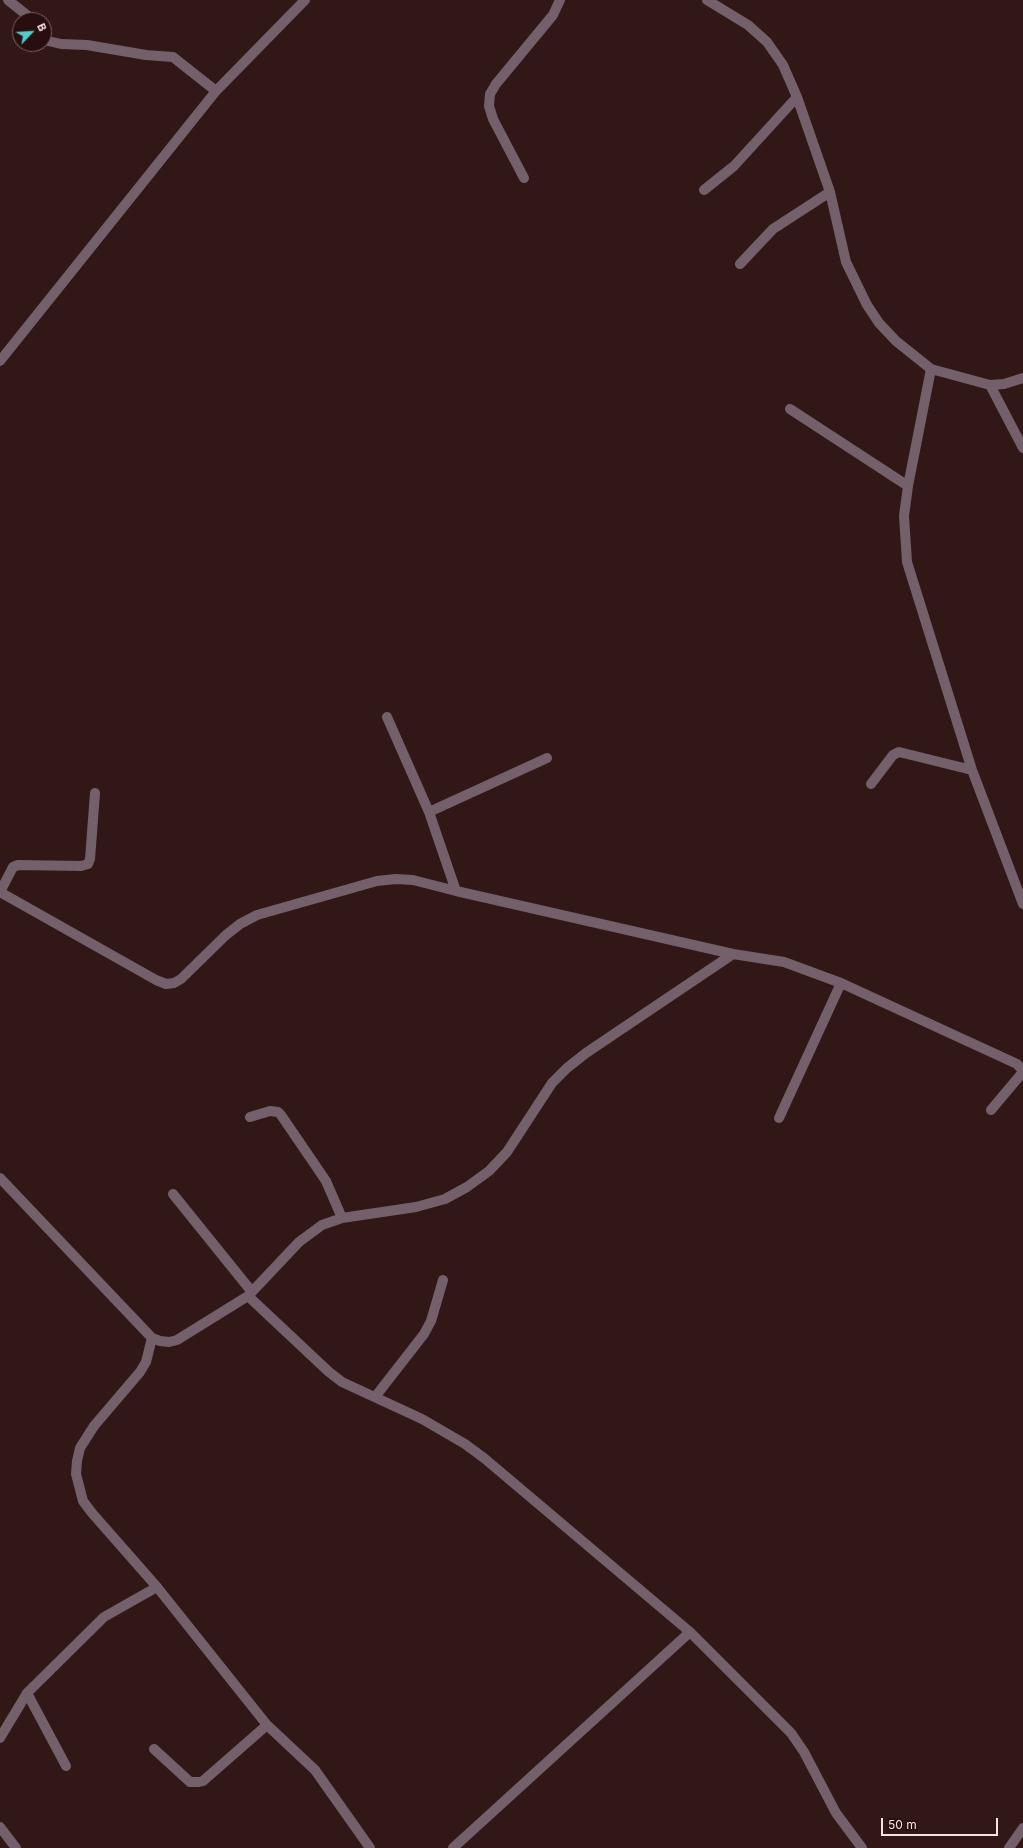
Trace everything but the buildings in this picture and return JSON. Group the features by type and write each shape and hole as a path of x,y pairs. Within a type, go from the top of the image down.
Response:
{"street":[{"path":"8,0 23,12"},
{"path":"2,354 216,92 305,0"},
{"path":"524,178 493,119 489,106 490,94 496,84 553,15 560,0"},
{"path":"707,0 748,25 767,42 783,65 798,97 830,192 846,262 867,305 879,323 896,341 932,369 990,385 1004,384 1023,378"},
{"path":"52,42 61,44 87,45 146,55 173,57 216,92"},
{"path":"704,190 734,166 798,97"},
{"path":"740,264 773,229 830,192"},
{"path":"932,369 908,486 904,516 907,562 972,770 1023,904"},
{"path":"990,385 1023,448"},
{"path":"790,409 908,486"},
{"path":"387,718 429,812 456,892"},
{"path":"871,784 893,755 899,752 972,770"},
{"path":"429,812 547,758"},
{"path":"95,793 90,859 88,864 81,866 18,865 13,867 0,892 156,980 166,984 174,983 181,979 226,935 240,924 256,915 377,881 396,879 413,880 456,892 733,954 784,962 840,983 1022,1066 991,1110"},
{"path":"0,1178 152,1338 160,1342 177,1340 250,1294 298,1242 310,1232 322,1225 342,1218 416,1207 445,1199 467,1187 489,1171 507,1152 552,1083 567,1068 586,1053 733,954"},
{"path":"779,1118 840,983"},
{"path":"250,1117 270,1111 278,1112 281,1115 326,1181 342,1218"},
{"path":"173,1194 250,1294 329,1372 342,1382 422,1419 484,1458 690,1632 798,1742 836,1813 862,1848"},
{"path":"375,1397 424,1334 431,1321 443,1280"},
{"path":"152,1338 146,1362 140,1372 86,1437 77,1460 76,1474 83,1500 92,1513 157,1587 267,1725 315,1770 370,1848"},
{"path":"0,1738 27,1693 104,1617 157,1587"},
{"path":"453,1848 690,1632"},
{"path":"27,1693 66,1766"},
{"path":"154,1748 190,1782 199,1782 203,1781 267,1725"},
{"path":"0,1827 16,1848"},
{"path":"1009,1848 1023,1828"}]}
